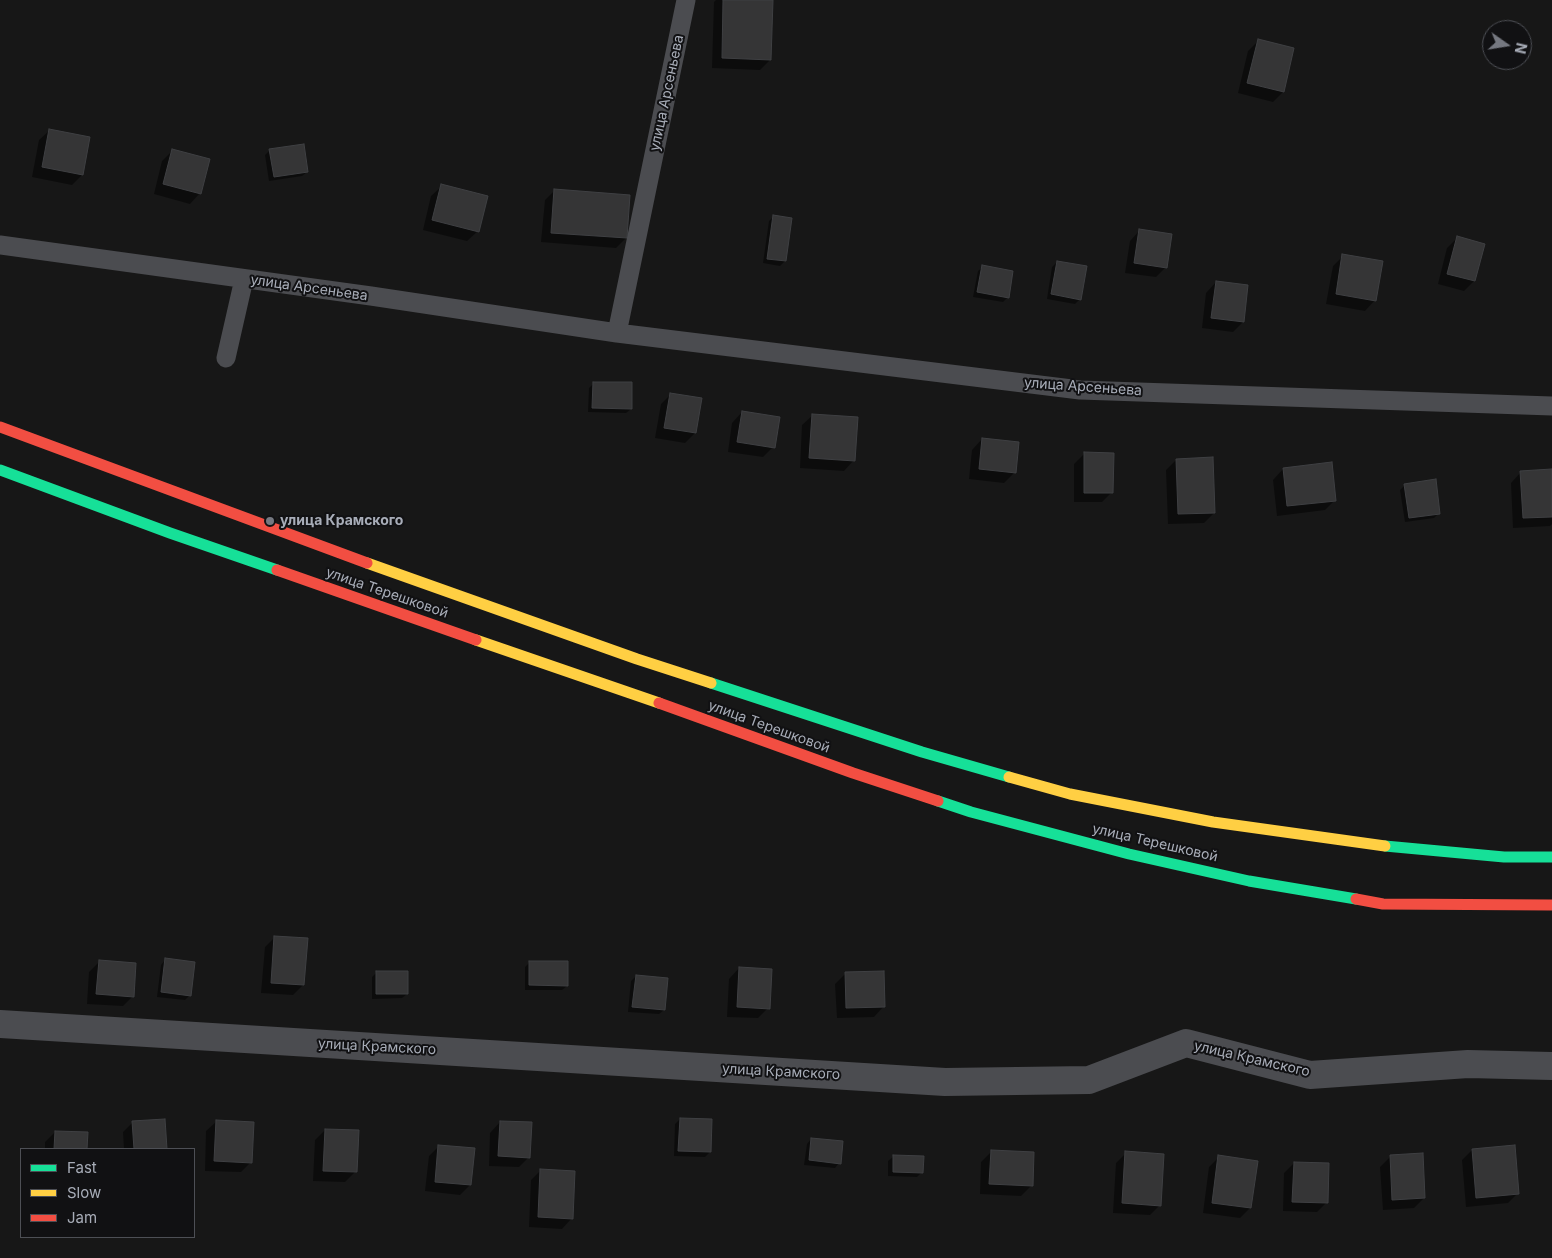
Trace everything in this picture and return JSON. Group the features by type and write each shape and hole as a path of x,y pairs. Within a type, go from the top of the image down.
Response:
{"main road":[{"name":"улица Терешковой","path":"0,427 361,561 637,659 922,752 1070,794 1214,822 1371,845 1504,857 1552,857"},
{"name":"улица Терешковой","path":"0,470 225,552 853,773 971,812 1138,856 1249,880 1383,904 1552,905"}],"street":[{"name":"улица Крамского","path":"0,1024 945,1082 1089,1080 1186,1044 1310,1075 1468,1064 1552,1066"}],"lane":[{"name":"улица Арсеньева","path":"617,333 686,0"},
{"name":"улица Арсеньева","path":"0,245 244,278 617,333 1080,390 1552,406"},
{"path":"226,358 244,278"}],"building":[{"path":"723,0 773,0 771,60 722,58"},
{"path":"1258,39 1294,48 1284,92 1247,83"},
{"path":"49,129 90,137 83,175 42,167"},
{"path":"304,144 308,172 274,177 269,149"},
{"path":"172,149 210,159 201,194 163,184"},
{"path":"441,184 488,196 479,232 432,220"},
{"path":"554,189 630,195 627,238 551,233"},
{"path":"773,215 792,218 786,261 767,259"},
{"path":"1139,229 1172,234 1167,268 1134,263"},
{"path":"1457,236 1485,244 1475,281 1447,274"},
{"path":"1342,254 1383,261 1376,301 1336,294"},
{"path":"1057,261 1087,266 1081,300 1051,294"},
{"path":"982,265 1013,271 1009,298 977,292"},
{"path":"1216,281 1248,285 1244,322 1211,318"},
{"path":"593,382 632,382 632,409 592,408"},
{"path":"670,393 702,398 696,433 664,428"},
{"path":"742,411 780,417 775,448 737,442"},
{"path":"812,414 858,417 855,461 809,458"},
{"path":"982,438 1019,442 1016,473 979,469"},
{"path":"1084,452 1114,453 1113,493 1084,493"},
{"path":"1213,457 1215,513 1178,514 1176,459"},
{"path":"1332,462 1336,501 1287,506 1283,468"},
{"path":"1552,469 1552,517 1523,518 1520,471"},
{"path":"1436,479 1440,514 1409,518 1404,484"},
{"path":"274,936 308,938 304,985 271,983"},
{"path":"165,958 195,962 191,996 161,992"},
{"path":"99,960 136,963 134,997 96,994"},
{"path":"529,961 568,961 568,986 529,985"},
{"path":"739,967 772,969 770,1009 737,1007"},
{"path":"376,971 408,971 408,994 376,994"},
{"path":"884,971 885,1007 846,1008 845,972"},
{"path":"636,975 668,978 665,1010 632,1007"},
{"path":"680,1118 712,1119 711,1152 678,1151"},
{"path":"165,1119 167,1148 134,1148 132,1121"},
{"path":"216,1120 254,1122 252,1163 214,1161"},
{"path":"500,1121 532,1122 530,1158 498,1156"},
{"path":"325,1129 359,1130 357,1172 323,1171"},
{"path":"55,1131 88,1132 87,1148 54,1148"},
{"path":"811,1138 843,1141 841,1164 809,1160"},
{"path":"438,1145 475,1148 471,1185 435,1182"},
{"path":"1515,1145 1519,1194 1476,1198 1472,1149"},
{"path":"991,1150 1034,1152 1033,1186 989,1184"},
{"path":"1125,1151 1164,1154 1161,1206 1122,1203"},
{"path":"1423,1153 1425,1198 1392,1200 1390,1155"},
{"path":"893,1155 924,1156 923,1173 893,1172"},
{"path":"1218,1155 1258,1161 1251,1208 1212,1203"},
{"path":"1294,1162 1329,1163 1328,1203 1292,1202"},
{"path":"540,1169 575,1171 573,1219 538,1217"}],"traffic: fast":[{"path":"0,470 170,533 277,570"},
{"path":"711,683 922,752 1009,777"},
{"path":"938,801 971,812 1129,854 1249,881 1356,899"},
{"path":"1385,846 1504,857 1552,857"}],"traffic: slow":[{"path":"367,563 637,659 711,683"},
{"path":"476,640 659,703"},
{"path":"1009,777 1070,794 1213,822 1385,846"}],"traffic: jam":[{"path":"0,427 367,563"},
{"path":"277,570 476,640"},
{"path":"659,703 853,773 938,801"},
{"path":"1356,899 1383,904 1552,905"}],"place":[{"name":"улица Крамского","path":"270,521"}]}
